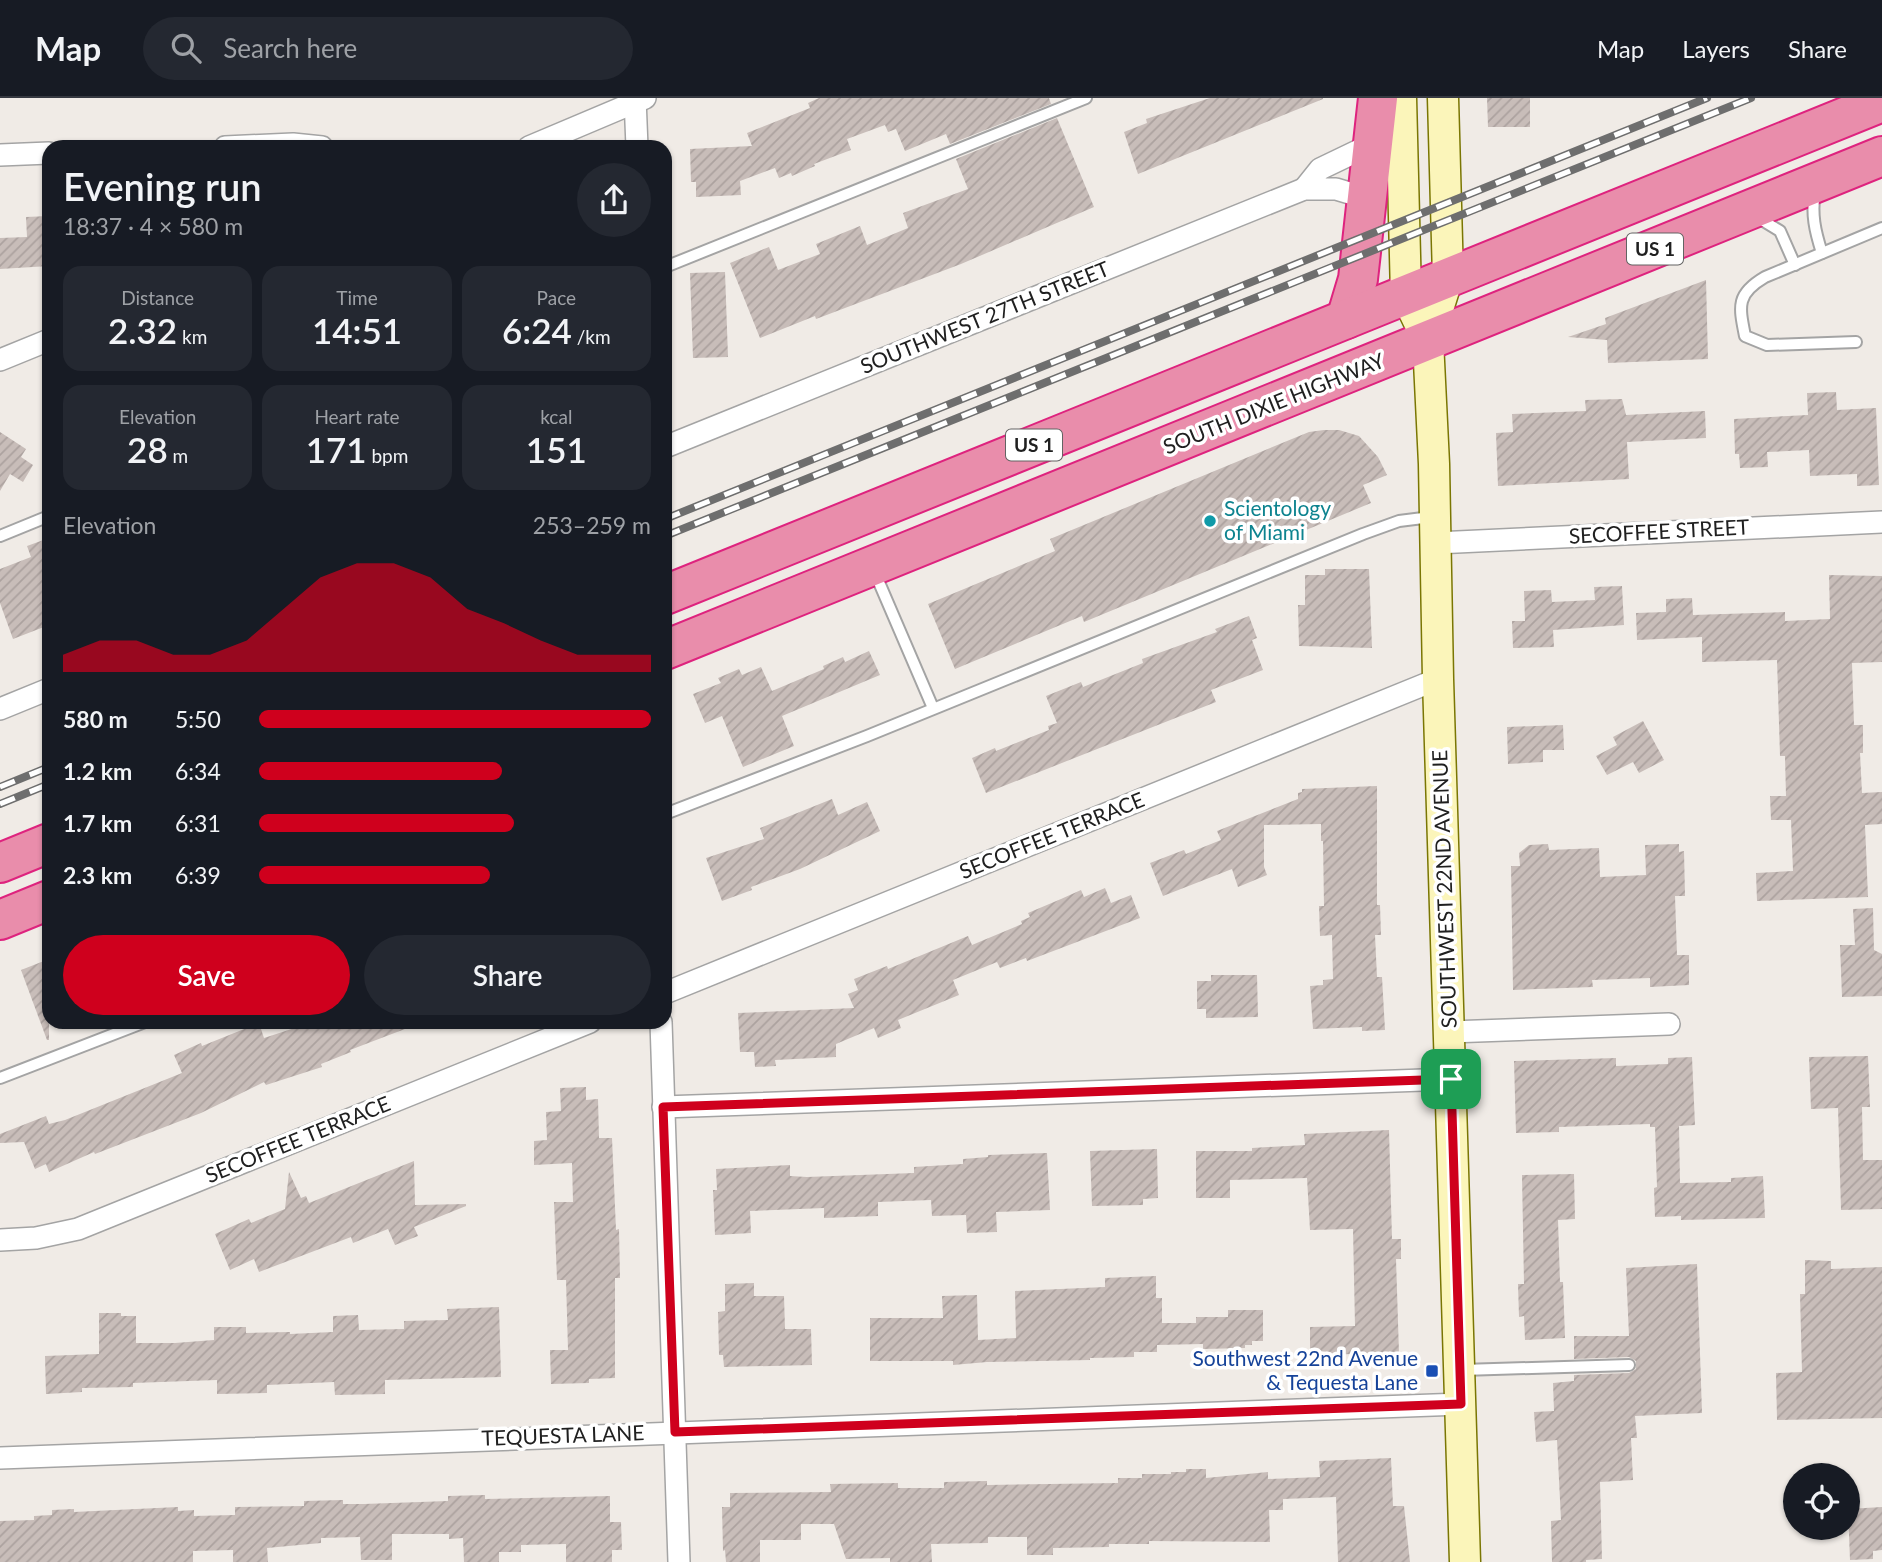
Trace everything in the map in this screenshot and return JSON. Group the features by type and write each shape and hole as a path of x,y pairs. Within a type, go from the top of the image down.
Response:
{"highway":[{"path":"1346,319 1358,279 1378,98"},
{"name":"US 1","path":"672,592 1882,102"},
{"name":"SOUTH DIXIE HIGHWAY","path":"672,647 1882,156"},
{"path":"0,863 42,847"},
{"path":"0,885 42,868"},
{"path":"0,920 42,903"}],"street":[{"name":"SOUTHWEST 22ND AVENUE","path":"1401,98 1406,295 1429,341"},
{"name":"SOUTHWEST 22ND AVENUE","path":"1443,98 1448,277 1429,341 1465,1562"},
{"path":"545,140 638,99 636,140"},
{"name":"SOUTHWEST 27TH STREET","path":"1304,189 1320,169 1372,144"},
{"path":"0,155 42,153"},
{"name":"SOUTHWEST 27TH STREET","path":"672,444 1304,189 1336,189 1366,198"},
{"path":"0,360 42,343"},
{"name":"SECOFFEE STREET","path":"1436,530 1882,522"},
{"name":"SECOFFEE TERRACE","path":"672,990 1438,679"},
{"path":"0,709 42,692"},
{"path":"1450,1032 1669,1024"},
{"name":"SECOFFEE TERRACE","path":"0,1240 36,1238 78,1229 573,1029"},
{"path":"661,1029 679,1562"},
{"path":"663,1107 1451,1079"},
{"name":"TEQUESTA LANE","path":"0,1458 1461,1404"}],"lane":[{"path":"672,264 1086,98"},
{"path":"1816,182 1812,206 1813,222 1822,253"},
{"path":"1746,212 1771,223 1780,231 1795,265"},
{"path":"1856,342 1767,345 1745,336 1739,309 1748,287 1765,277 1882,228"},
{"path":"0,536 42,519"},
{"path":"672,811 753,782 1363,534 1399,522 1436,530"},
{"path":"872,567 933,708"},
{"path":"0,1078 127,1029"},
{"path":"1459,1370 1629,1365"}],"building":[{"path":"819,98 1049,98 1051,104 950,144 946,134 905,151 896,129 888,132 885,125 847,139 851,150 814,164 815,166 792,176 791,173 779,178 775,168 740,181 741,195 696,197 696,182 691,182 690,149 752,146 747,133 810,108 808,103"},
{"path":"1210,98 1323,99 1138,174 1124,132 1147,123 1146,119"},
{"path":"1487,98 1530,98 1530,127 1488,127"},
{"path":"1057,118 1094,207 961,264 760,338 730,263 769,247 778,270 820,254 816,244 860,226 867,245 908,228 903,213 968,189 956,159"},
{"path":"42,216 42,266 0,269 0,238 27,237 26,217"},
{"path":"725,272 728,357 693,358 690,273"},
{"path":"1706,280 1708,359 1608,363 1607,340 1568,337 1606,324 1605,318"},
{"path":"1836,392 1837,410 1876,408 1879,485 1857,486 1857,474 1810,476 1809,450 1767,452 1768,467 1740,468 1739,454 1735,454 1734,419 1808,415 1807,393"},
{"path":"1622,399 1626,415 1705,411 1706,438 1627,442 1629,479 1498,486 1496,433 1513,432 1512,414 1586,411 1585,400"},
{"name":"Scientology of Miami","path":"1339,430 1359,436 1378,457 1387,475 1363,485 1371,503 1084,622 1082,616 955,669 928,604 1055,551 1050,539 1309,432"},
{"path":"0,432 26,449 21,457 33,465 23,482 10,474 0,491"},
{"path":"42,541 42,628 13,639 0,603 0,569 31,557 27,546"},
{"path":"1325,569 1369,569 1372,648 1299,646 1298,605 1305,605 1305,575 1325,575"},
{"path":"1829,575 1882,576 1882,662 1852,663 1854,725 1863,725 1863,753 1860,753 1862,793 1882,792 1882,824 1865,825 1868,897 1757,901 1756,873 1793,871 1791,820 1771,820 1770,796 1786,796 1785,756 1780,756 1777,660 1702,662 1702,637 1637,640 1636,613 1666,612 1666,599 1692,598 1693,615 1785,612 1785,621 1830,619"},
{"path":"1622,586 1624,625 1553,630 1554,647 1513,648 1512,621 1525,621 1524,591 1551,590 1552,602 1595,600 1594,587"},
{"path":"1249,616 1257,638 1252,640 1263,670 1211,690 1216,702 986,793 972,758 1049,730 1048,726 1057,723 1046,696 1081,682 1083,687 1143,663 1142,659 1217,632 1215,629"},
{"path":"869,651 880,675 782,716 794,746 743,767 722,716 705,723 693,694 721,683 718,678 739,669 742,675 761,667 772,691 824,669 823,666 843,657 845,662"},
{"path":"1643,721 1664,760 1639,773 1633,762 1607,775 1596,756 1617,745 1613,737"},
{"path":"1563,725 1564,750 1543,750 1543,762 1508,764 1507,727"},
{"path":"1377,786 1377,905 1380,905 1381,935 1375,935 1377,977 1382,977 1385,1030 1362,1031 1362,1027 1313,1029 1310,986 1323,985 1323,980 1333,979 1332,935 1320,936 1319,906 1324,906 1321,824 1264,825 1264,867 1267,875 1238,887 1232,869 1163,896 1150,863 1184,850 1186,854 1221,840 1217,831 1298,799 1298,793 1302,792 1302,789"},
{"path":"832,799 838,815 867,802 880,831 800,869 722,901 706,858 764,839 760,828"},
{"path":"1548,844 1549,850 1599,848 1600,877 1646,875 1645,845 1679,844 1679,852 1684,851 1685,896 1675,896 1677,955 1689,955 1689,985 1650,987 1650,978 1592,980 1593,987 1513,990 1511,866 1520,866 1519,853 1529,845"},
{"path":"1105,888 1111,903 1131,895 1140,918 1027,961 1026,958 1000,968 997,962 953,980 959,995 898,1020 901,1028 878,1038 874,1028 836,1044 836,1057 775,1060 776,1066 755,1067 754,1052 740,1052 738,1013 854,1008 848,994 858,990 854,979 887,966 888,969 968,936 972,945 1022,924 1021,921 1030,917 1028,913 1081,890 1084,897"},
{"path":"1873,908 1874,950 1882,954 1882,996 1842,997 1840,945 1855,945 1853,909"},
{"path":"42,962 42,1027 21,970"},
{"path":"1211,975 1257,975 1258,1017 1206,1018 1206,1009 1197,1009 1197,981 1211,981"},
{"path":"43,1029 49,1029 47,1040"},
{"path":"244,1029 261,1029 264,1038 292,1029 405,1029 350,1050 351,1052 321,1064 322,1067 266,1085 264,1082 201,1113 95,1154 94,1152 49,1172 46,1164 35,1169 24,1142 0,1143 0,1134 46,1116 49,1124 65,1120 182,1073 174,1055 201,1043 202,1046"},
{"path":"1868,1056 1870,1107 1862,1107 1863,1160 1882,1160 1882,1209 1841,1210 1838,1108 1811,1109 1809,1057"},
{"path":"1692,1057 1695,1125 1679,1126 1680,1183 1731,1182 1731,1178 1763,1176 1765,1218 1681,1220 1681,1216 1655,1217 1655,1127 1650,1127 1650,1124 1559,1127 1559,1132 1516,1133 1514,1061 1616,1058 1616,1066 1668,1064 1668,1058"},
{"path":"586,1087 586,1100 598,1099 599,1138 612,1138 620,1278 615,1278 615,1378 589,1379 589,1383 551,1384 550,1350 568,1350 566,1280 557,1280 554,1202 573,1202 572,1163 534,1165 534,1141 547,1140 546,1112 561,1111 560,1088"},
{"path":"1389,1130 1392,1239 1401,1239 1401,1259 1396,1259 1399,1353 1310,1355 1310,1327 1355,1326 1353,1229 1310,1230 1307,1178 1230,1180 1230,1198 1196,1198 1196,1151 1252,1151 1252,1148 1305,1145 1304,1134"},
{"path":"1157,1149 1158,1198 1143,1199 1143,1205 1092,1206 1090,1151"},
{"path":"1047,1153 1050,1210 996,1212 997,1232 967,1233 966,1215 932,1216 931,1200 878,1202 878,1216 824,1218 824,1208 750,1211 751,1233 715,1235 713,1190 717,1190 716,1169 790,1165 790,1176 807,1177 914,1173 914,1167 963,1164 963,1159 988,1155"},
{"path":"414,1161 415,1205 466,1206 414,1227 418,1236 395,1245 388,1229 353,1243 351,1237 259,1272 254,1259 230,1270 215,1234 249,1219 251,1223 285,1209 289,1172 301,1198 306,1196 309,1203"},
{"path":"1574,1174 1575,1219 1558,1220 1565,1338 1525,1340 1524,1316 1519,1317 1518,1284 1524,1284 1522,1175"},
{"path":"1805,1260 1831,1261 1831,1269 1882,1267 1882,1418 1777,1420 1776,1373 1802,1372 1800,1294 1805,1294"},
{"path":"1697,1264 1702,1413 1635,1416 1637,1438 1631,1438 1633,1480 1600,1482 1602,1559 1552,1562 1551,1521 1561,1520 1557,1440 1536,1442 1534,1412 1554,1411 1553,1383 1574,1381 1574,1375 1629,1373 1636,1369 1636,1361 1629,1357 1574,1359 1574,1336 1629,1336 1626,1268"},
{"path":"1156,1276 1156,1298 1162,1298 1162,1323 1196,1323 1196,1317 1228,1317 1228,1310 1263,1310 1263,1341 1252,1341 1252,1345 1245,1345 1245,1348 1203,1349 1203,1344 1157,1345 1157,1352 1134,1352 1134,1357 1090,1360 953,1365 953,1361 870,1361 870,1318 943,1318 942,1296 977,1295 978,1340 1016,1338 1015,1291 1105,1287 1105,1278"},
{"path":"754,1283 754,1296 784,1296 785,1329 811,1329 812,1365 724,1367 723,1355 719,1355 718,1312 725,1311 725,1284"},
{"path":"499,1307 501,1377 385,1380 385,1394 335,1395 334,1382 267,1385 267,1393 217,1394 217,1380 133,1383 133,1387 82,1388 82,1392 46,1394 45,1356 99,1354 99,1313 136,1316 136,1343 175,1343 214,1340 214,1327 246,1327 246,1333 333,1332 333,1316 358,1315 359,1330 404,1329 404,1321 448,1320 447,1309"},
{"path":"1391,1458 1393,1506 1404,1506 1410,1562 1338,1562 1336,1497 1283,1499 1283,1510 1269,1510 1270,1542 1149,1541 1149,1544 1109,1544 1109,1547 1053,1548 1053,1555 1027,1555 1027,1537 988,1537 988,1543 931,1544 932,1562 890,1562 890,1558 846,1559 834,1524 801,1524 801,1540 760,1540 760,1562 726,1562 725,1550 723,1551 722,1507 730,1507 730,1493 831,1492 830,1484 898,1483 898,1488 944,1488 944,1482 987,1481 987,1485 1118,1483 1118,1478 1142,1478 1142,1474 1171,1474 1186,1472 1186,1469 1206,1469 1206,1478 1268,1472 1268,1479 1320,1477 1319,1461"},
{"path":"485,1495 485,1499 610,1496 610,1522 621,1522 622,1550 612,1550 612,1562 566,1562 566,1544 521,1545 521,1552 499,1552 499,1562 464,1562 463,1538 449,1539 449,1534 392,1534 392,1560 361,1560 360,1537 321,1538 321,1543 267,1548 268,1562 233,1562 233,1550 193,1551 193,1562 0,1562 0,1521 34,1520 34,1516 52,1515 52,1510 74,1509 74,1512 178,1507 178,1511 194,1510 194,1516 235,1515 235,1507 304,1506 304,1501 343,1500 343,1504 364,1504 448,1501 448,1496"},
{"path":"1882,1507 1882,1550 1873,1551 1873,1559 1850,1560 1849,1540 1860,1540 1860,1508"}],"railway":[{"path":"672,516 1707,98"},
{"path":"672,533 1751,98"},
{"path":"0,787 42,770"},
{"path":"0,804 42,787"}],"place":[{"name":"Scientology of Miami","path":"1210,521"},
{"name":"Southwest 22nd Avenue & Tequesta Lane","path":"1432,1371"}],"route":[{"path":"1451,1079 1461,1404 675,1432 663,1107 1451,1079"}]}
